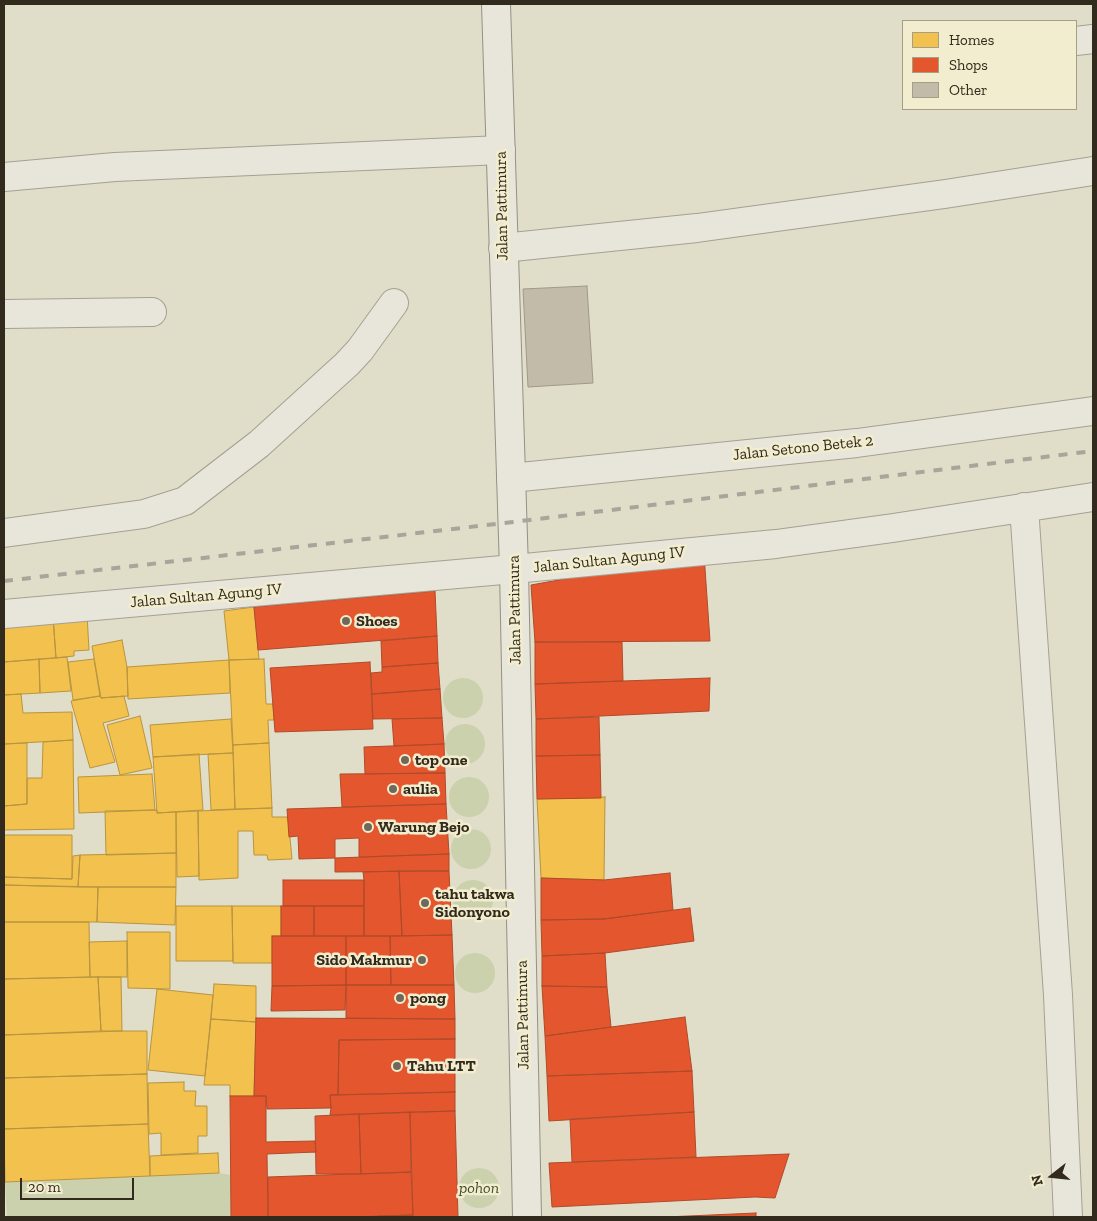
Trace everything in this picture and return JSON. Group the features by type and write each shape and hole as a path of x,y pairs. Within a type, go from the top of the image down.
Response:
{"street":[{"name":"Jalan Pattimura","path":"496,4 514,569 527,1217"},
{"path":"1077,42 1093,39"},
{"path":"4,177 115,167 501,150"},
{"path":"503,248 697,228 945,194 1093,171"},
{"path":"4,533 144,514 185,501 259,444 346,364 360,350 394,303"},
{"path":"4,314 152,312"},
{"name":"Jalan Setono Betek 2","path":"511,478 857,443 1093,411"},
{"name":"Jalan Sultan Agung IV","path":"4,614 776,544 1093,497"},
{"path":"1024,507 1058,995 1068,1217"}],"green space":[{"path":"467,678 474,681 480,687 483,698 482,706 474,715 467,718 459,718 452,715 444,706 443,694 446,687 455,679"},
{"path":"469,724 476,727 482,733 485,744 484,752 476,761 469,764 461,764 454,761 446,752 445,740 448,733 457,725"},
{"path":"473,777 480,780 486,786 489,797 488,805 480,814 473,817 465,817 458,814 450,805 449,793 452,786 461,778"},
{"path":"475,829 482,832 488,838 491,849 490,857 482,866 475,869 467,869 460,866 452,857 451,845 454,838 463,830"},
{"path":"477,880 484,883 490,889 493,900 492,908 484,917 477,920 469,920 462,917 454,908 453,896 456,889 465,881"},
{"path":"479,953 486,956 492,962 495,973 494,981 486,990 479,993 471,993 464,990 456,981 455,969 458,962 467,954"},
{"name":"pohon","path":"483,1168 490,1171 496,1177 499,1188 498,1196 490,1205 483,1208 475,1208 468,1205 460,1196 459,1184 462,1177 471,1169"},
{"path":"219,1173 231,1175 231,1217 7,1217 5,1182"}],"building: Homes":[{"path":"254,607 259,659 229,660 224,611"},
{"path":"87,614 89,650 74,651 74,656 56,658 53,617"},
{"path":"53,617 56,658 4,662 4,619"},
{"path":"122,640 127,667 128,696 101,698 92,646"},
{"path":"67,657 71,691 40,693 39,659"},
{"path":"39,659 40,693 4,695 4,662"},
{"path":"94,659 100,696 73,700 68,662"},
{"path":"264,659 266,704 273,704 274,720 268,720 269,743 233,745 229,660"},
{"path":"229,660 230,693 128,699 127,667"},
{"path":"21,694 23,713 72,712 73,740 4,744 4,695"},
{"path":"100,696 101,698 124,696 129,716 103,723 115,762 90,768 71,701"},
{"path":"140,716 152,768 120,775 107,725"},
{"path":"231,719 233,753 153,757 150,725"},
{"path":"73,740 74,829 4,830 4,806 27,804 27,778 42,778 43,742"},
{"path":"27,743 27,804 4,806 4,744"},
{"path":"269,743 272,808 235,809 233,745"},
{"path":"233,753 235,809 211,810 208,754"},
{"path":"199,754 203,810 157,813 153,757"},
{"path":"152,774 155,810 79,813 78,777"},
{"path":"605,797 604,880 541,878 537,799"},
{"path":"272,808 272,817 288,817 292,859 268,860 267,855 254,855 253,831 238,831 238,878 199,880 198,811"},
{"path":"157,810 157,813 176,812 176,853 106,855 105,811"},
{"path":"198,811 199,876 177,877 176,812"},
{"path":"4,835 72,835 72,879 4,877"},
{"path":"176,853 176,887 78,887 80,855"},
{"path":"80,855 78,887 4,885 4,877 72,879 73,856"},
{"path":"4,885 98,887 97,922 4,922"},
{"path":"98,887 176,887 175,925 97,922"},
{"path":"176,906 232,906 233,961 176,961"},
{"path":"232,906 281,906 281,936 272,936 272,963 233,963"},
{"path":"4,922 89,922 90,977 4,979"},
{"path":"127,932 170,932 170,989 128,988"},
{"path":"127,941 127,977 90,977 89,942"},
{"path":"98,977 101,1031 4,1035 4,979"},
{"path":"98,977 121,977 122,1031 101,1031"},
{"path":"214,984 256,986 256,1022 211,1019"},
{"path":"157,989 213,995 205,1076 148,1070"},
{"path":"211,1019 256,1022 254,1096 230,1096 230,1085 204,1085"},
{"path":"147,1031 147,1074 4,1078 4,1035"},
{"path":"147,1074 148,1124 4,1129 4,1078"},
{"path":"184,1082 184,1091 196,1091 195,1106 207,1106 207,1136 198,1136 198,1153 161,1155 161,1133 149,1134 148,1083"},
{"path":"148,1124 150,1176 5,1182 4,1129"},
{"path":"218,1153 219,1173 150,1176 150,1156"}],"building: Shops":[{"path":"704,554 710,641 535,642 531,585"},
{"name":"Shoes","path":"435,591 437,636 258,650 254,607"},
{"path":"437,636 438,663 382,667 381,641"},
{"path":"535,642 622,642 623,681 535,684"},
{"path":"370,662 373,729 275,732 270,668"},
{"path":"438,663 440,689 372,694 371,673 382,672 382,667"},
{"path":"710,678 709,711 536,719 535,684"},
{"path":"440,689 442,718 373,719 372,694"},
{"path":"599,717 600,755 536,756 536,719"},
{"path":"442,718 444,744 394,746 392,719"},
{"name":"top one","path":"444,744 445,773 365,774 364,747"},
{"path":"600,755 601,798 537,799 536,756"},
{"name":"aulia","path":"445,773 446,804 342,807 340,774"},
{"name":"Warung Bejo","path":"446,804 449,854 359,857 359,838 335,839 335,858 299,859 298,836 289,837 287,809"},
{"path":"449,854 449,871 335,872 335,858"},
{"name":"tahu takwa Sidonyono","path":"399,871 449,871 452,935 402,936"},
{"path":"399,871 402,936 364,936 363,872"},
{"path":"670,873 673,910 604,919 541,920 541,878 604,880"},
{"path":"283,880 364,880 364,906 283,906"},
{"path":"281,906 314,906 314,936 281,936"},
{"path":"314,906 364,906 364,936 314,936"},
{"path":"690,908 694,941 605,953 542,956 541,920 604,919"},
{"name":"Sido Makmur","path":"452,935 454,985 391,985 390,936"},
{"path":"272,936 346,936 346,985 272,986"},
{"path":"346,936 390,936 391,985 346,985"},
{"path":"605,953 607,987 542,986 542,956"},
{"name":"pong","path":"346,985 454,985 455,1019 346,1018"},
{"path":"346,985 345,1010 271,1011 272,986"},
{"path":"542,986 607,987 611,1027 545,1036"},
{"path":"685,1017 692,1071 547,1076 545,1036"},
{"path":"256,1018 455,1019 455,1039 339,1040 338,1095 330,1095 331,1108 267,1109 266,1096 254,1096"},
{"name":"Tahu LTT","path":"455,1039 455,1092 338,1095 339,1040"},
{"path":"692,1071 694,1112 549,1121 547,1076"},
{"path":"455,1092 455,1111 330,1115 330,1095"},
{"path":"230,1096 266,1096 266,1142 315,1141 316,1152 267,1154 268,1217 231,1217"},
{"path":"455,1111 458,1217 413,1217 410,1112"},
{"path":"410,1112 411,1172 361,1174 359,1114"},
{"path":"694,1112 696,1157 572,1162 570,1119"},
{"path":"359,1114 361,1174 316,1174 315,1116"},
{"path":"789,1154 775,1198 755,1197 552,1207 549,1163"},
{"path":"411,1172 413,1215 268,1217 268,1177"},
{"path":"756,1213 756,1217 666,1217"},
{"path":"413,1215 413,1217 378,1217 378,1216"}],"building: Other":[{"path":"587,286 593,383 528,387 523,289"}],"railway":[{"path":"4,581 513,522 1093,451"}],"place":[{"name":"Shoes","path":"346,621"},
{"name":"top one","path":"405,760"},
{"name":"aulia","path":"393,789"},
{"name":"Warung Bejo","path":"368,827"},
{"name":"tahu takwa Sidonyono","path":"425,903"},
{"name":"Sido Makmur","path":"422,960"},
{"name":"pong","path":"400,998"},
{"name":"Tahu LTT","path":"397,1066"}]}
